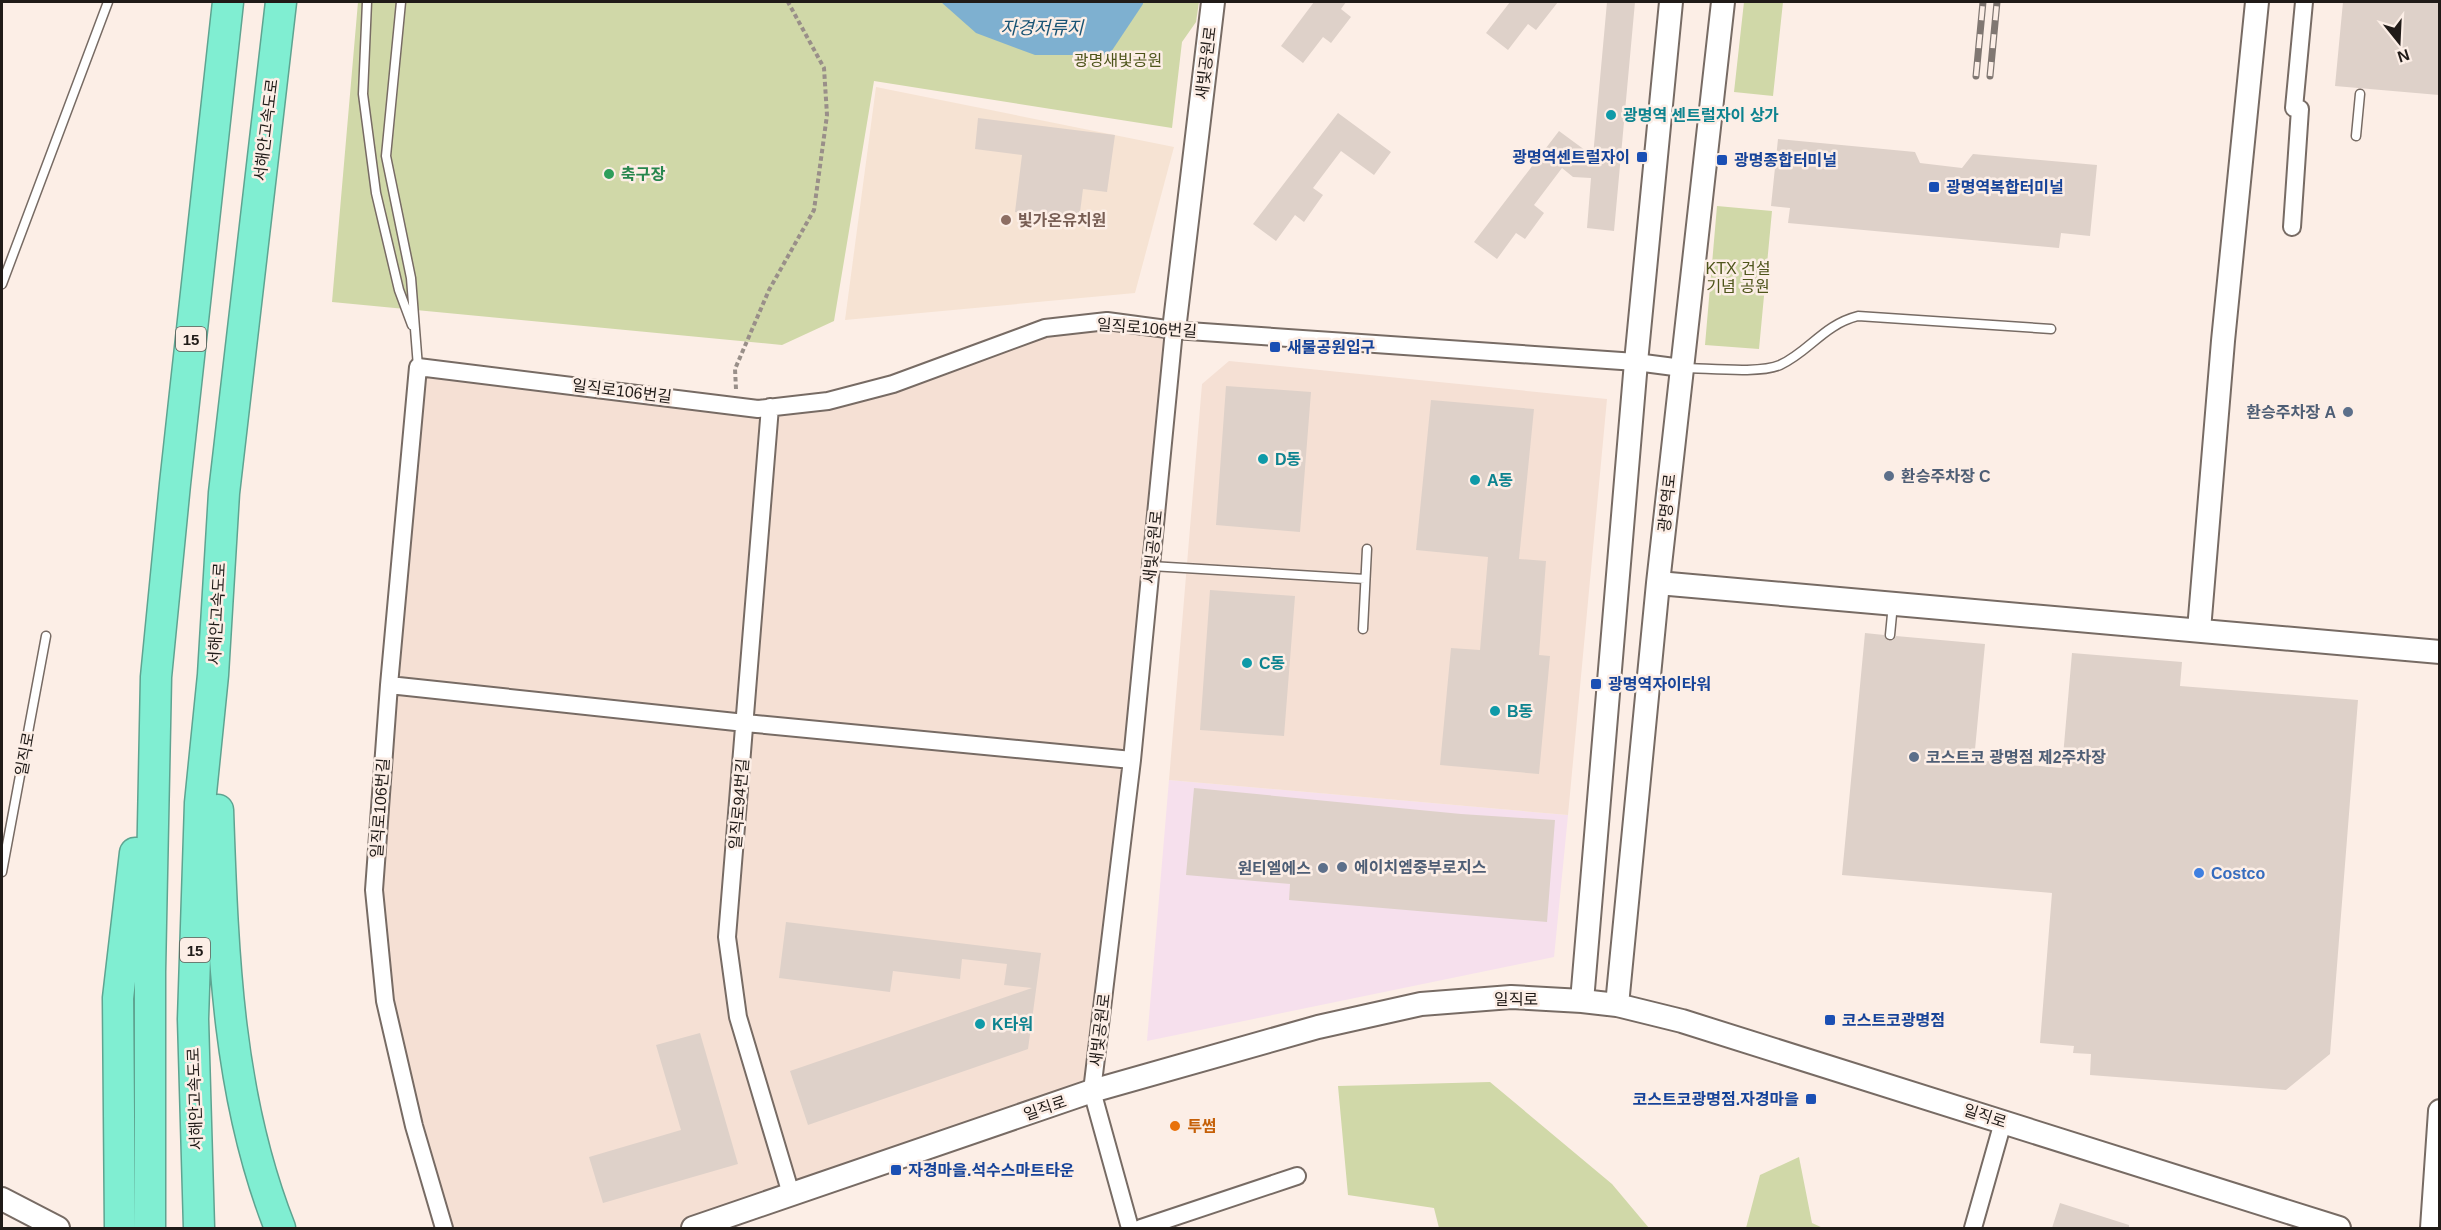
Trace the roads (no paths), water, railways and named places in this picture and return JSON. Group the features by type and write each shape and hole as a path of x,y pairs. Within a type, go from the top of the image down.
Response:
{"highway":[{"name":"15","path":"135,1218 150,972 156,677 228,2"},
{"name":"서해안고속도로","path":"199,1227 193,1019 200,803 213,675 224,493 281,2"},
{"path":"213,675 223,951 228,1009 243,1110 266,1194 280,1228"}],"street":[{"name":"새빛공원로","path":"1092,1091 1132,760 1174,330 1213,2"},
{"path":"1582,1001 1636,362 1671,2"},
{"name":"광명역로","path":"1617,1005 1658,584 1723,2"},
{"path":"2199,630 2223,341 2257,2"},
{"path":"2292,227 2300,109 2294,108 2304,2"},
{"name":"일직로106번길","path":"444,1228 414,1126 383,990 374,890 389,685 418,367 758,409 828,401 893,384 1045,328 1107,321 1174,330 1636,362 1682,368"},
{"name":"일직로94번길","path":"770,407 727,937 738,1017 791,1194"},
{"path":"1658,584 2439,651"},
{"path":"389,685 746,723 1132,760"},
{"name":"일직로","path":"693,1228 1092,1091 1318,1027 1421,1004 1511,997 1617,1005 1682,1021 2339,1228"},
{"path":"1092,1091 1130,1228"},
{"path":"2432,1228 2439,1111"},
{"path":"1972,1228 2003,1122"},
{"path":"1141,1228 1297,1176"},
{"path":"2,1199 48,1227"}],"lane":[{"path":"2,284 108,2"},
{"path":"367,2 363,94 376,193 399,290 416,334"},
{"path":"401,2 386,156 411,278 418,367"},
{"path":"2356,136 2360,94"},
{"path":"1682,368 1765,369 1779,366 1799,354 1833,325 1858,316 2050,329"},
{"path":"1363,629 1367,549"},
{"path":"1151,566 1365,579"},
{"path":"1890,635 1893,604"},
{"name":"일직로","path":"2,872 46,636"}],"water":[{"name":"자경저류지","path":"941,2 1143,2 1143,4 1109,55 1035,55 976,33"}],"railway":[{"path":"1976,76 1983,2"},
{"path":"1990,76 1997,2"}],"place":[{"name":"광명역 센트럴자이 상가","path":"1611,115"},
{"name":"광명역센트럴자이","path":"1642,157"},
{"name":"광명종합터미널","path":"1722,160"},
{"name":"축구장","path":"609,174"},
{"name":"광명역복합터미널","path":"1934,187"},
{"name":"빛가온유치원","path":"1006,220"},
{"name":"새물공원입구","path":"1275,347"},
{"name":"환승주차장 A","path":"2348,412"},
{"name":"D동","path":"1263,459"},
{"name":"환승주차장 C","path":"1889,476"},
{"name":"A동","path":"1475,480"},
{"name":"C동","path":"1247,663"},
{"name":"광명역자이타워","path":"1596,684"},
{"name":"B동","path":"1495,711"},
{"name":"코스트코 광명점 제2주차장","path":"1914,757"},
{"name":"에이치엠중부로지스","path":"1342,867"},
{"name":"원티엘에스","path":"1323,868"},
{"name":"Costco","path":"2199,873"},
{"name":"코스트코광명점","path":"1830,1020"},
{"name":"K타워","path":"980,1024"},
{"name":"코스트코광명점.자경마을","path":"1811,1099"},
{"name":"투썸","path":"1175,1126"},
{"name":"자경마을.석수스마트타운","path":"896,1170"}],"park label":[{"name":"광명새빛공원","path":"1118,60"},
{"name":"KTX 건설 기념 공원","path":"1738,277"}]}
